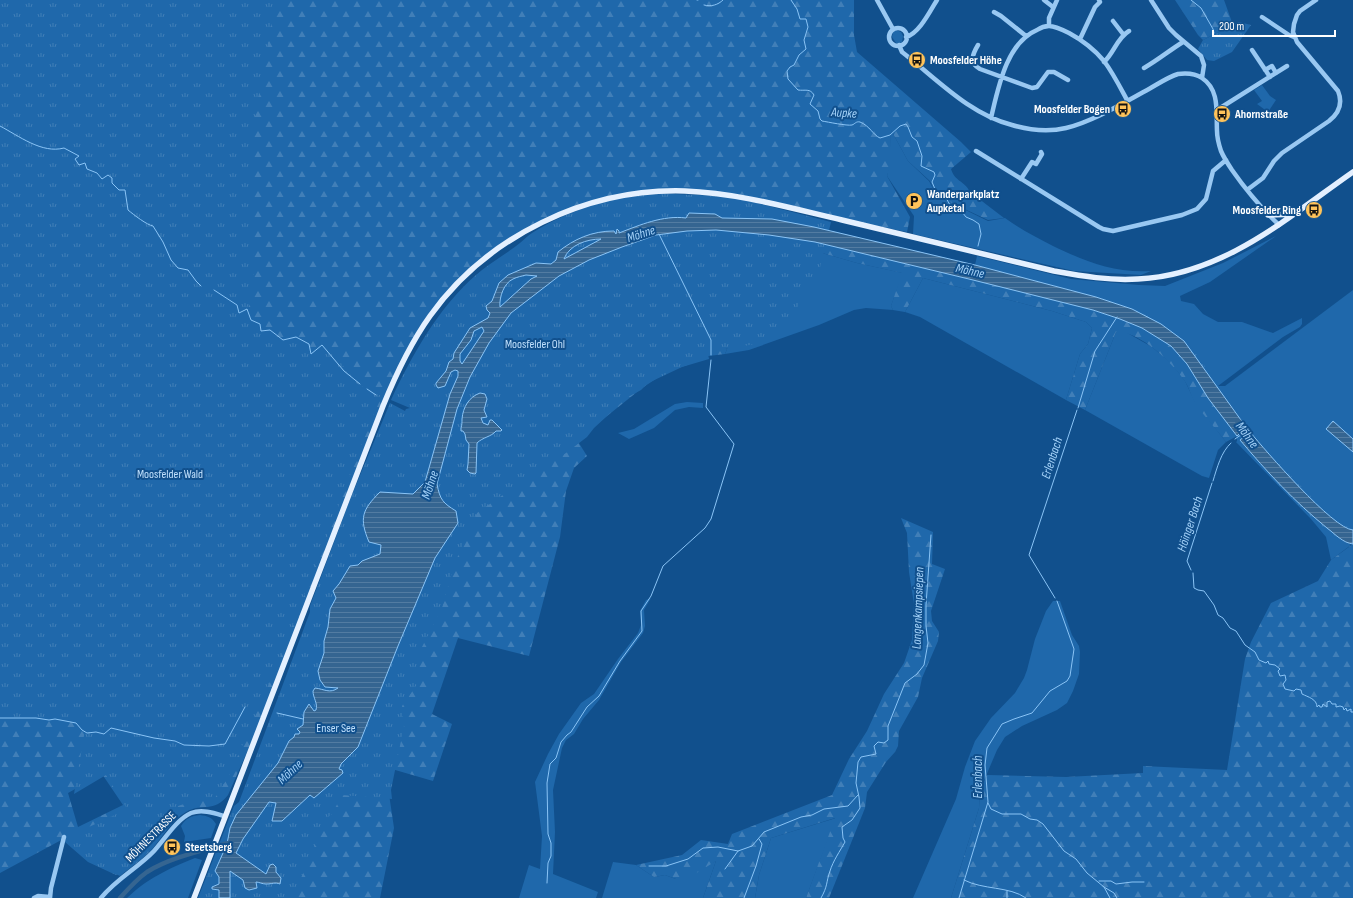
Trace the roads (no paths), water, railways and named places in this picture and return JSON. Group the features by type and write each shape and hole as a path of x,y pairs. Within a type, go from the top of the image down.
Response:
{"main road":[{"path":"194,898 224,816 383,406 401,364 420,330 444,298 480,263 500,247 522,233 578,207 604,200 656,192 702,192 722,194 776,204 1054,271 1100,278 1125,279 1159,277 1200,267 1242,248 1279,225 1353,172"},
{"path":"1268,214 1295,214"}],"street":[{"path":"877,0 893,29"},
{"path":"906,37 917,30 937,0"},
{"path":"1044,0 1053,6"},
{"path":"1049,26 1049,18 1053,6 1057,0"},
{"path":"1080,39 1094,7 1100,2 1099,0"},
{"path":"1151,0 1169,28 1204,60 1202,78"},
{"path":"1294,37 1293,28 1297,15 1300,11 1316,0"},
{"path":"994,12 1026,36"},
{"path":"1246,190 1264,178 1278,156 1336,115 1339,108 1340,99 1338,91 1294,37 1262,17"},
{"path":"1113,21 1123,34"},
{"path":"991,118 1008,62 1016,48 1026,36 1032,32 1049,26 1064,30 1080,39 1097,54 1104,62 1127,100"},
{"path":"898,28 905,32 906,37 904,43 899,45 893,44 890,41 889,34 893,29 898,28"},
{"path":"1104,62 1108,59 1123,34 1129,31"},
{"path":"1144,68 1184,42"},
{"path":"899,45 902,52 974,109 991,118 1024,128 1052,130 1065,128 1080,123 1179,74 1190,74 1202,78 1214,92 1217,110 1217,137 1222,153 1246,190 1279,225"},
{"path":"978,45 972,56 974,65 980,69 1032,88 1037,86 1048,72 1054,72 1068,80"},
{"path":"1252,50 1270,77"},
{"path":"1266,70 1272,66 1276,73"},
{"path":"1217,110 1287,66"},
{"path":"976,151 1099,227 1114,231 1182,215 1197,209 1206,199 1212,173 1218,165 1226,160"},
{"path":"1020,179 1032,162 1036,164 1042,152"},
{"name":"MÖHNESTRASSE","path":"101,898 107,890 146,860 180,821 188,815 197,812 206,812 224,816"},
{"path":"34,898 38,896 50,898 51,888 64,837"}],"water":[{"name":"Enser See","path":"689,213 715,214 722,218 772,219 814,227 975,265 1096,297 1132,309 1161,324 1184,341 1246,427 1237,436 1208,398 1187,364 1171,346 1142,328 1093,310 815,242 769,235 716,230 687,231 656,235 589,260 559,276 511,313 489,343 470,377 457,409 437,484 439,494 443,500 448,506 456,511 458,523 435,558 358,747 341,764 339,769 342,770 343,773 314,798 310,795 282,821 272,821 276,803 269,802 243,839 236,853 266,874 270,865 273,864 276,867 276,872 281,878 280,884 265,884 256,882 257,888 249,890 245,888 243,880 230,871 230,898 219,898 219,890 212,889 212,887 219,884 219,877 215,871 227,844 230,828 236,815 278,763 289,741 295,734 299,734 300,732 297,729 303,725 304,712 309,704 314,711 316,710 313,691 315,688 332,691 338,688 325,687 320,680 318,671 324,653 324,641 328,627 330,609 336,598 333,591 350,566 358,565 362,561 380,554 381,545 369,542 366,534 363,520 366,509 380,492 413,494 425,482 450,394 458,376 458,371 455,370 451,372 445,386 438,388 436,383 446,371 449,362 453,359 454,353 470,328 488,318 490,313 486,306 492,301 499,283 508,275 536,263 551,264 556,260 558,252 570,243 591,234 614,231 616,234 617,229 619,233 660,219 677,217 686,218","holes":["601,239 564,259 566,254 579,244 590,240","526,275 537,276 531,279 500,307 501,295 505,287 510,281","482,327 484,331 462,364 460,361 460,354 471,340 474,331"]},
{"path":"480,393 485,394 487,399 484,410 487,417 481,418 483,423 488,425 490,420 492,420 502,430 496,431 492,435 477,443 475,474 470,473 467,470 469,444 466,440 465,434 461,431 461,428 465,407 473,397"},
{"path":"1333,421 1353,439 1353,452 1326,429"},
{"name":"Möhne","path":"1250,432 1284,471 1316,503 1343,526 1353,530 1353,544 1342,540 1327,528 1304,508 1271,475 1240,440"}],"waterway":[{"path":"704,5 714,5 723,0"},
{"name":"Aupke","path":"791,0 797,9 800,19 806,19 808,27 804,40 806,49 799,55 794,65 787,71 788,79 798,90 809,91 814,95 810,104 818,111 822,121 850,125 860,122 880,138 890,135 900,126 906,124 912,137 917,141 922,156 921,166 934,172 935,175 932,182 935,189 946,198 950,205 959,208 966,217 979,224 981,234 978,246"},
{"path":"1191,0 1201,8 1214,33"},
{"path":"0,126 39,146 56,149 64,148 79,156 75,159 79,165 85,163 87,169 97,173 102,179 108,175 112,178 112,183 119,190 125,190 128,210 144,222 153,226 163,242 171,260 178,268 188,270 201,286"},
{"name":"Möhne","path":"659,234 711,340 711,355"},
{"path":"214,290 237,305 239,313 247,309 251,320 260,324 261,331 270,330 283,340 296,337 309,344 311,354 322,345 344,371 360,384"},
{"name":"Erlenbach","path":"1078,408 1095,351 1117,317"},
{"path":"547,883 548,863 551,856 551,843 548,834 547,783 550,764 556,758 561,742 571,732 587,707 599,696 620,661 642,631 641,611 651,596 663,566 705,528 711,519 734,444 706,407 711,360"},
{"path":"367,389 376,395"},
{"name":"Erlenbach","path":"1055,598 1029,555 1077,410"},
{"name":"Höinger Bach","path":"1239,423 1252,442"},
{"name":"Höinger Bach","path":"1235,439 1245,432"},
{"name":"Höinger Bach","path":"1213,481 1222,456 1231,443"},
{"name":"Höinger Bach","path":"1191,570 1187,561 1212,483"},
{"name":"Langenkampsiepen","path":"821,898 826,887 831,867 845,842 842,827 852,820 860,808 856,783 858,762 861,757 876,754 874,746 878,742 884,743 888,740 888,726 905,683 917,674 924,665 928,643 926,605 931,535"},
{"name":"Höinger Bach","path":"1193,573 1194,588 1204,591 1214,605 1218,615 1223,618 1230,628 1236,631 1245,645 1255,652 1259,660 1266,663 1268,661 1269,664 1275,665 1280,669 1278,671 1280,676 1285,675 1286,680 1283,684 1285,689 1294,691 1296,689 1301,690 1302,694 1316,702 1317,707 1319,705 1322,707 1323,704 1327,707 1327,702 1330,701 1332,704 1336,704 1336,707 1343,707 1344,710 1346,708 1347,711 1351,709 1351,712 1353,712"},
{"name":"Erlenbach","path":"959,898 988,802 985,765 987,748 1002,724 1032,713 1050,691 1067,681 1070,676 1074,649 1057,601"},
{"path":"0,718 55,719 76,723 87,733 96,732 104,734 111,728 154,738 175,741 184,745 209,746 225,744 245,707"},
{"path":"277,713 303,719"},
{"path":"725,869 738,851 752,846 764,832 801,817 812,815 824,809 848,806 858,795"},
{"path":"988,803 991,809 1002,814 1021,814 1043,824 1064,851 1076,859 1087,873 1104,887 1110,898"},
{"path":"744,898 756,866 762,844 759,839"},
{"path":"120,898 140,878 156,867 188,854 232,842"},
{"path":"649,866 666,866 688,859 703,848 718,847 738,851"},
{"path":"964,880 1019,894 1026,898"},
{"path":"1099,881 1111,881 1116,884 1144,882"},
{"path":"1104,887 1114,893 1117,898"},
{"path":"1007,891 1007,898"}],"place":[{"name":"Moosfelder Höhe","path":"917,60"},
{"name":"Moosfelder Bogen","path":"1123,109"},
{"name":"Ahornstraße","path":"1222,114"},
{"name":"Wanderparkplatz Aupketal","path":"914,201"},
{"name":"Moosfelder Ring","path":"1314,210"},
{"name":"Steetsberg","path":"172,847"}],"park label":[{"name":"Moosfelder Ohl","path":"535,344"},
{"name":"Moosfelder Wald","path":"170,474"}]}
